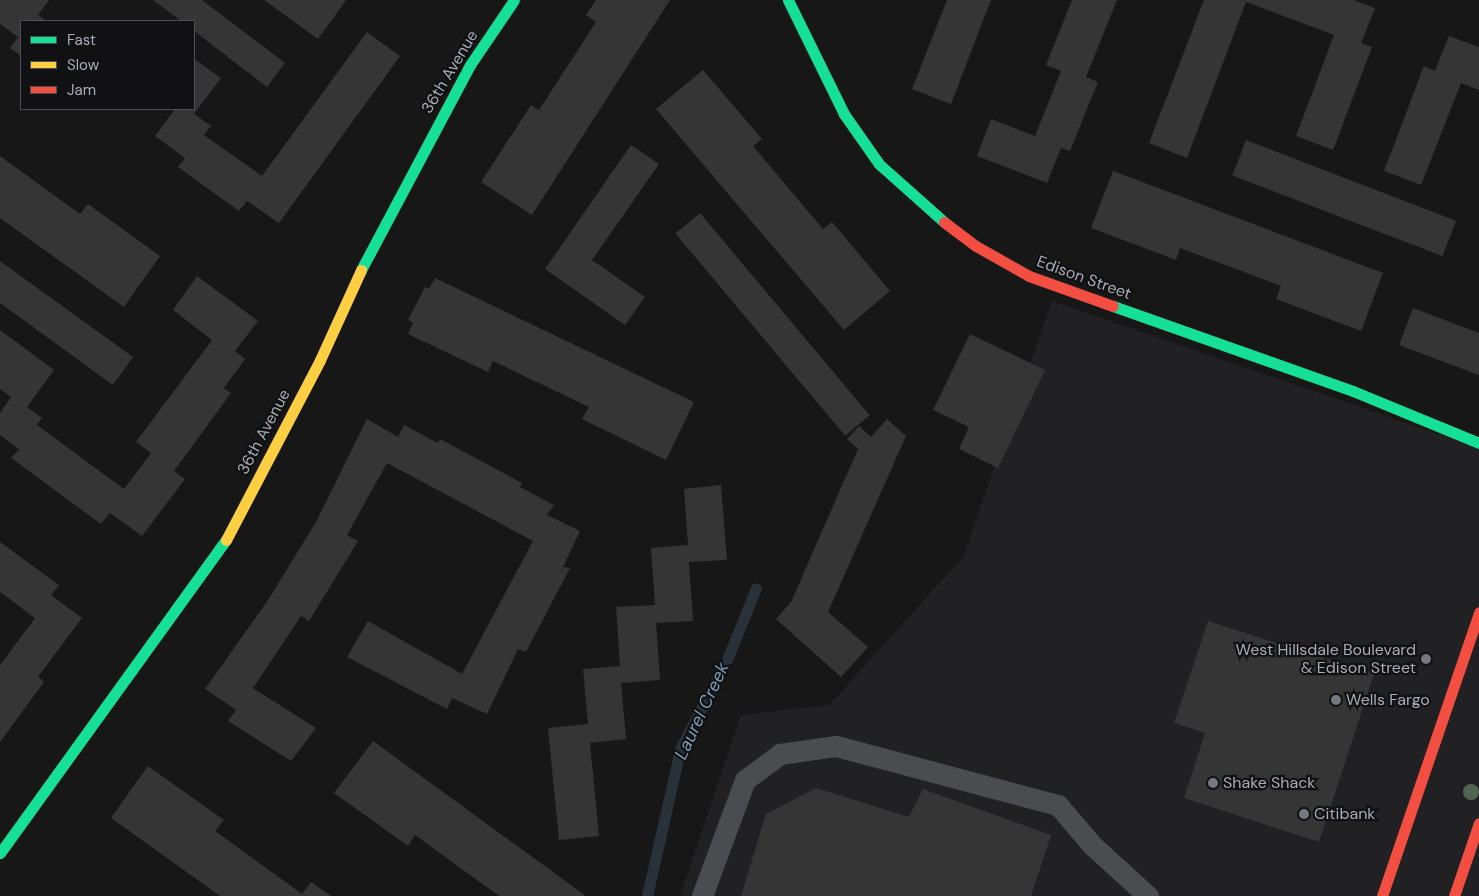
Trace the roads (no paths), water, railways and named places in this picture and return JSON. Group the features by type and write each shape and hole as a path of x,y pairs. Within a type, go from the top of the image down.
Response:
{"street":[{"name":"36th Avenue","path":"0,853 44,797 226,540 320,360 377,234 470,66 514,0"},
{"name":"Edison Street","path":"788,0 844,114 879,164 918,202 976,246 1029,276 1353,391 1479,443"},
{"path":"1382,896 1479,612"},
{"path":"1454,896 1479,823"}],"lane":[{"path":"702,896 745,780 780,754 836,746 1058,805 1092,845 1148,896"}],"waterway":[{"name":"Laurel Creek","path":"647,896 680,749 728,657 756,588"}],"place":[{"name":"West Hillsdale Boulevard & Edison Street","path":"1426,659"},
{"name":"Wells Fargo","path":"1336,700"},
{"name":"Shake Shack","path":"1213,783"},
{"name":"Citibank","path":"1304,814"}]}
